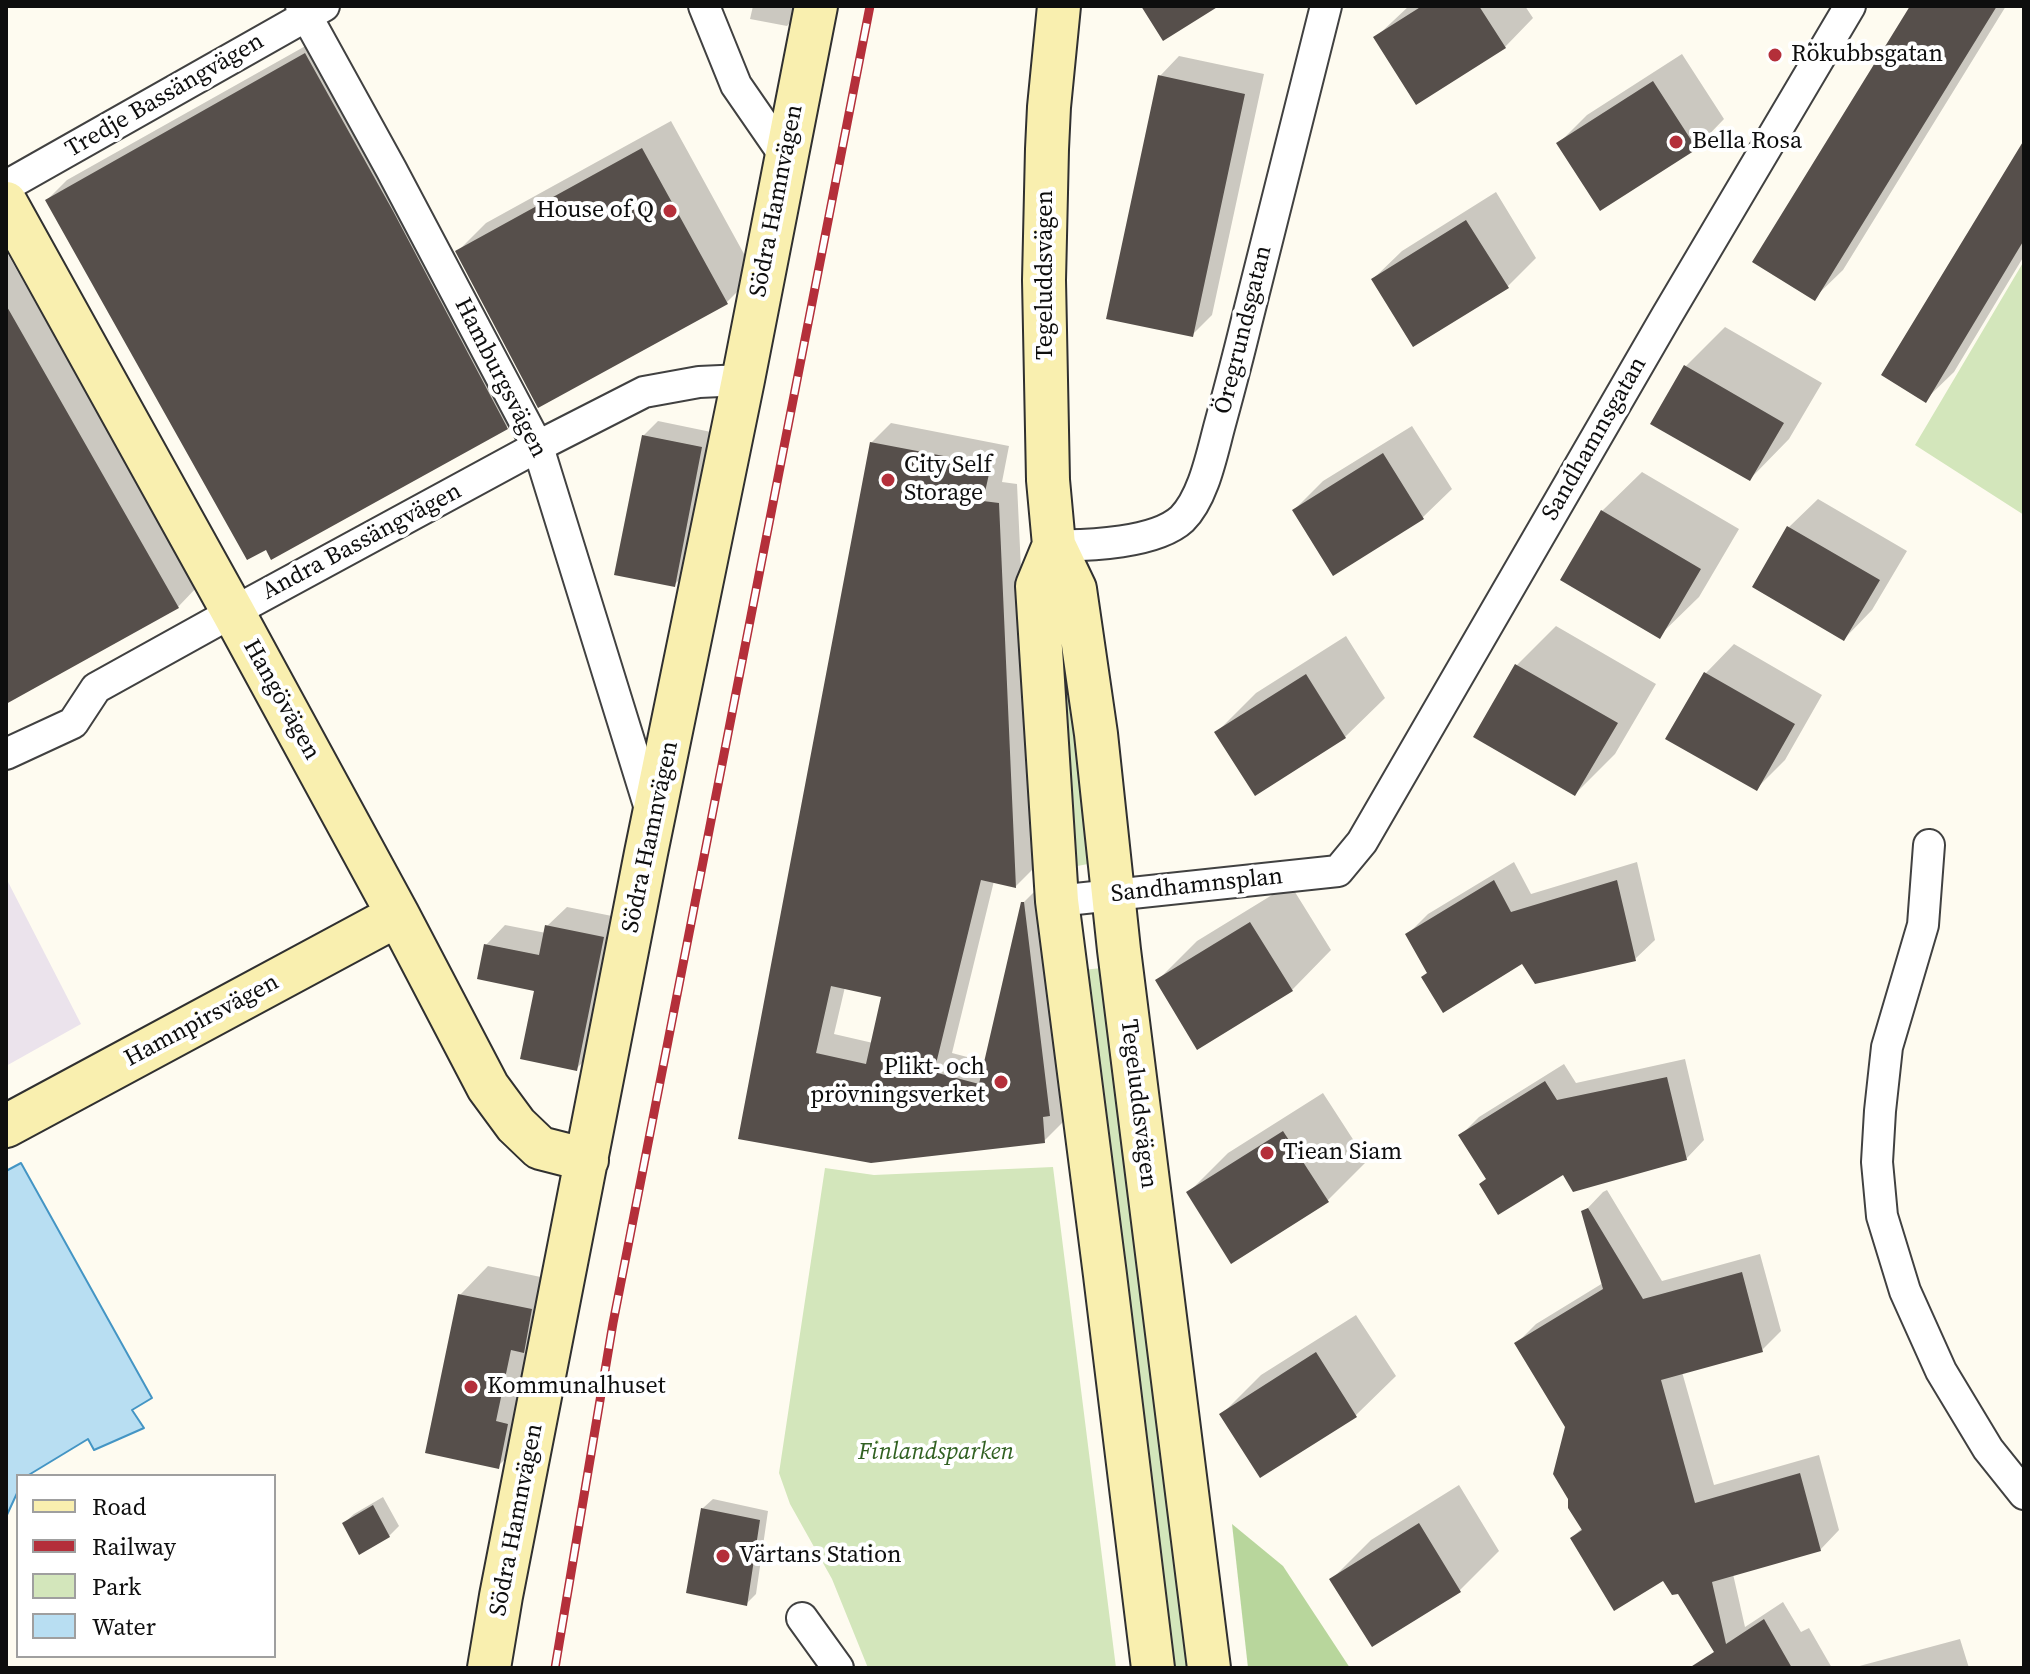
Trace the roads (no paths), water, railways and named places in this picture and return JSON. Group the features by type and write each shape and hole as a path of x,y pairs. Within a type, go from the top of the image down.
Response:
{"main road":[{"name":"Södra Hamnvägen","path":"489,1668 646,853 816,6"},
{"name":"Tegeluddsvägen","path":"1059,6 1049,107 1044,280 1048,480 1054,545 1075,589 1096,734 1113,895 1209,1668"},
{"name":"Hangövägen","path":"6,203 233,612 488,1087 516,1125 540,1148 587,1160"},
{"name":"Tegeluddsvägen","path":"1054,545 1037,586 1057,901 1153,1668"},
{"name":"Hamnpirsvägen","path":"6,1126 398,915"}],"street":[{"path":"704,6 736,85 785,156"},
{"name":"Öregrundsgatan","path":"1054,545 1093,544 1154,534 1170,528 1196,502 1235,368 1326,6"},
{"name":"Sandhamnsgatan","path":"1338,871 1362,842 1850,6"},
{"name":"Tredje Bassängvägen","path":"6,186 310,9"},
{"name":"Hamburgsvägen","path":"310,9 538,447 654,821"},
{"name":"Andra Bassängvägen","path":"6,754 73,723 96,688 644,392 699,382 743,380"},
{"path":"1929,845 1923,925 1887,1047 1877,1162 1882,1216 1905,1291 1941,1371 1988,1449 2024,1494"},
{"name":"Sandhamnsplan","path":"1057,901 1338,871"},
{"path":"802,1618 838,1668"}],"water":[{"path":"21,1163 152,1398 132,1410 144,1428 94,1450 88,1439 30,1474 16,1474 16,1495 6,1517 6,1171"}],"railway":[{"path":"555,1668 613,1323 870,6"}],"place":[{"name":"Rökubbsgatan","path":"1775,55"},
{"name":"Bella Rosa","path":"1676,142"},
{"name":"House of Q","path":"670,211"},
{"name":"City Self Storage","path":"888,480"},
{"name":"Plikt- och prövningsverket","path":"1001,1082"},
{"name":"Tiean Siam","path":"1267,1153"},
{"name":"Kommunalhuset","path":"471,1387"},
{"name":"Värtans Station","path":"723,1556"}],"park label":[{"name":"Finlandsparken","path":"936,1453"}]}
